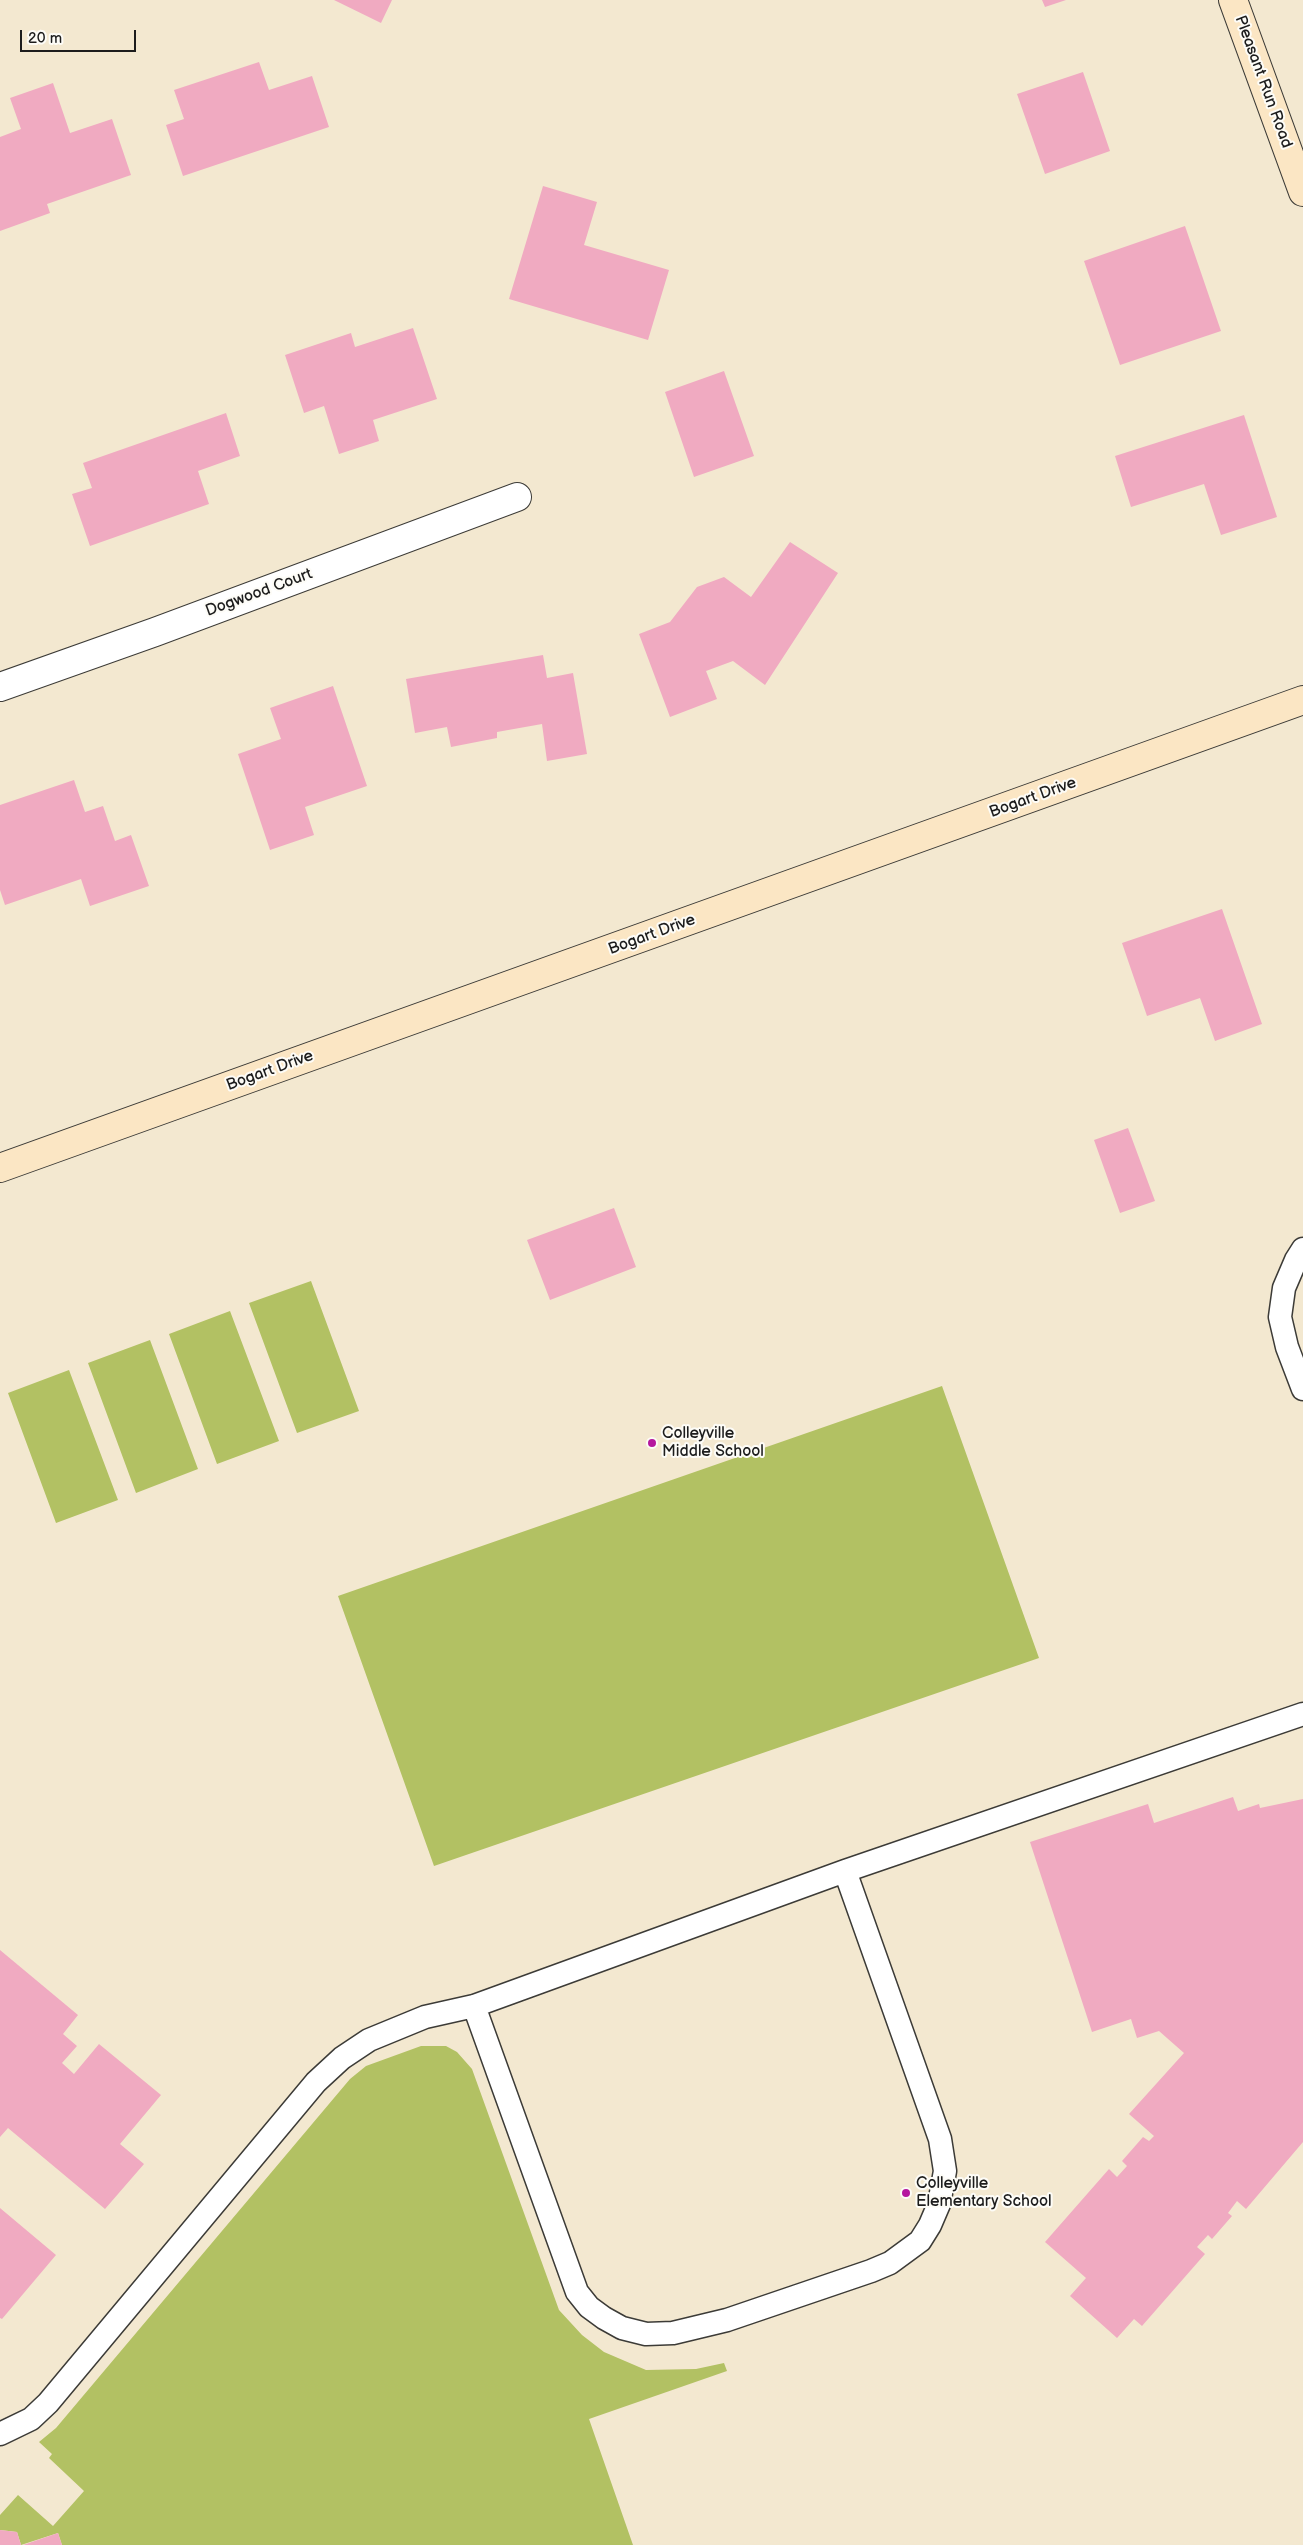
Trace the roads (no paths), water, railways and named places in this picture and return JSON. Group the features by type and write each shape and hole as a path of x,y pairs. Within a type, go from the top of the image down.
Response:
{"street":[{"name":"Pleasant Run Road","path":"1233,0 1303,192"},
{"name":"Dogwood Court","path":"0,687 155,632 517,496"},
{"name":"Bogart Drive","path":"0,1168 1303,700"}],"lane":[{"path":"1303,1250 1296,1260 1284,1288 1280,1317 1287,1347 1303,1389"},
{"path":"0,2434 31,2419 48,2403 316,2082 342,2058 377,2036 425,2017 474,2006 846,1871 1303,1714"},
{"path":"474,2006 578,2292 589,2307 604,2318 622,2328 646,2334 673,2333 727,2320 871,2271 890,2263 920,2241 930,2225 939,2204 945,2171 940,2139 846,1871"}],"place":[{"name":"Colleyville Middle School","path":"652,1443"},
{"name":"Colleyville Elementary School","path":"906,2193"}]}
